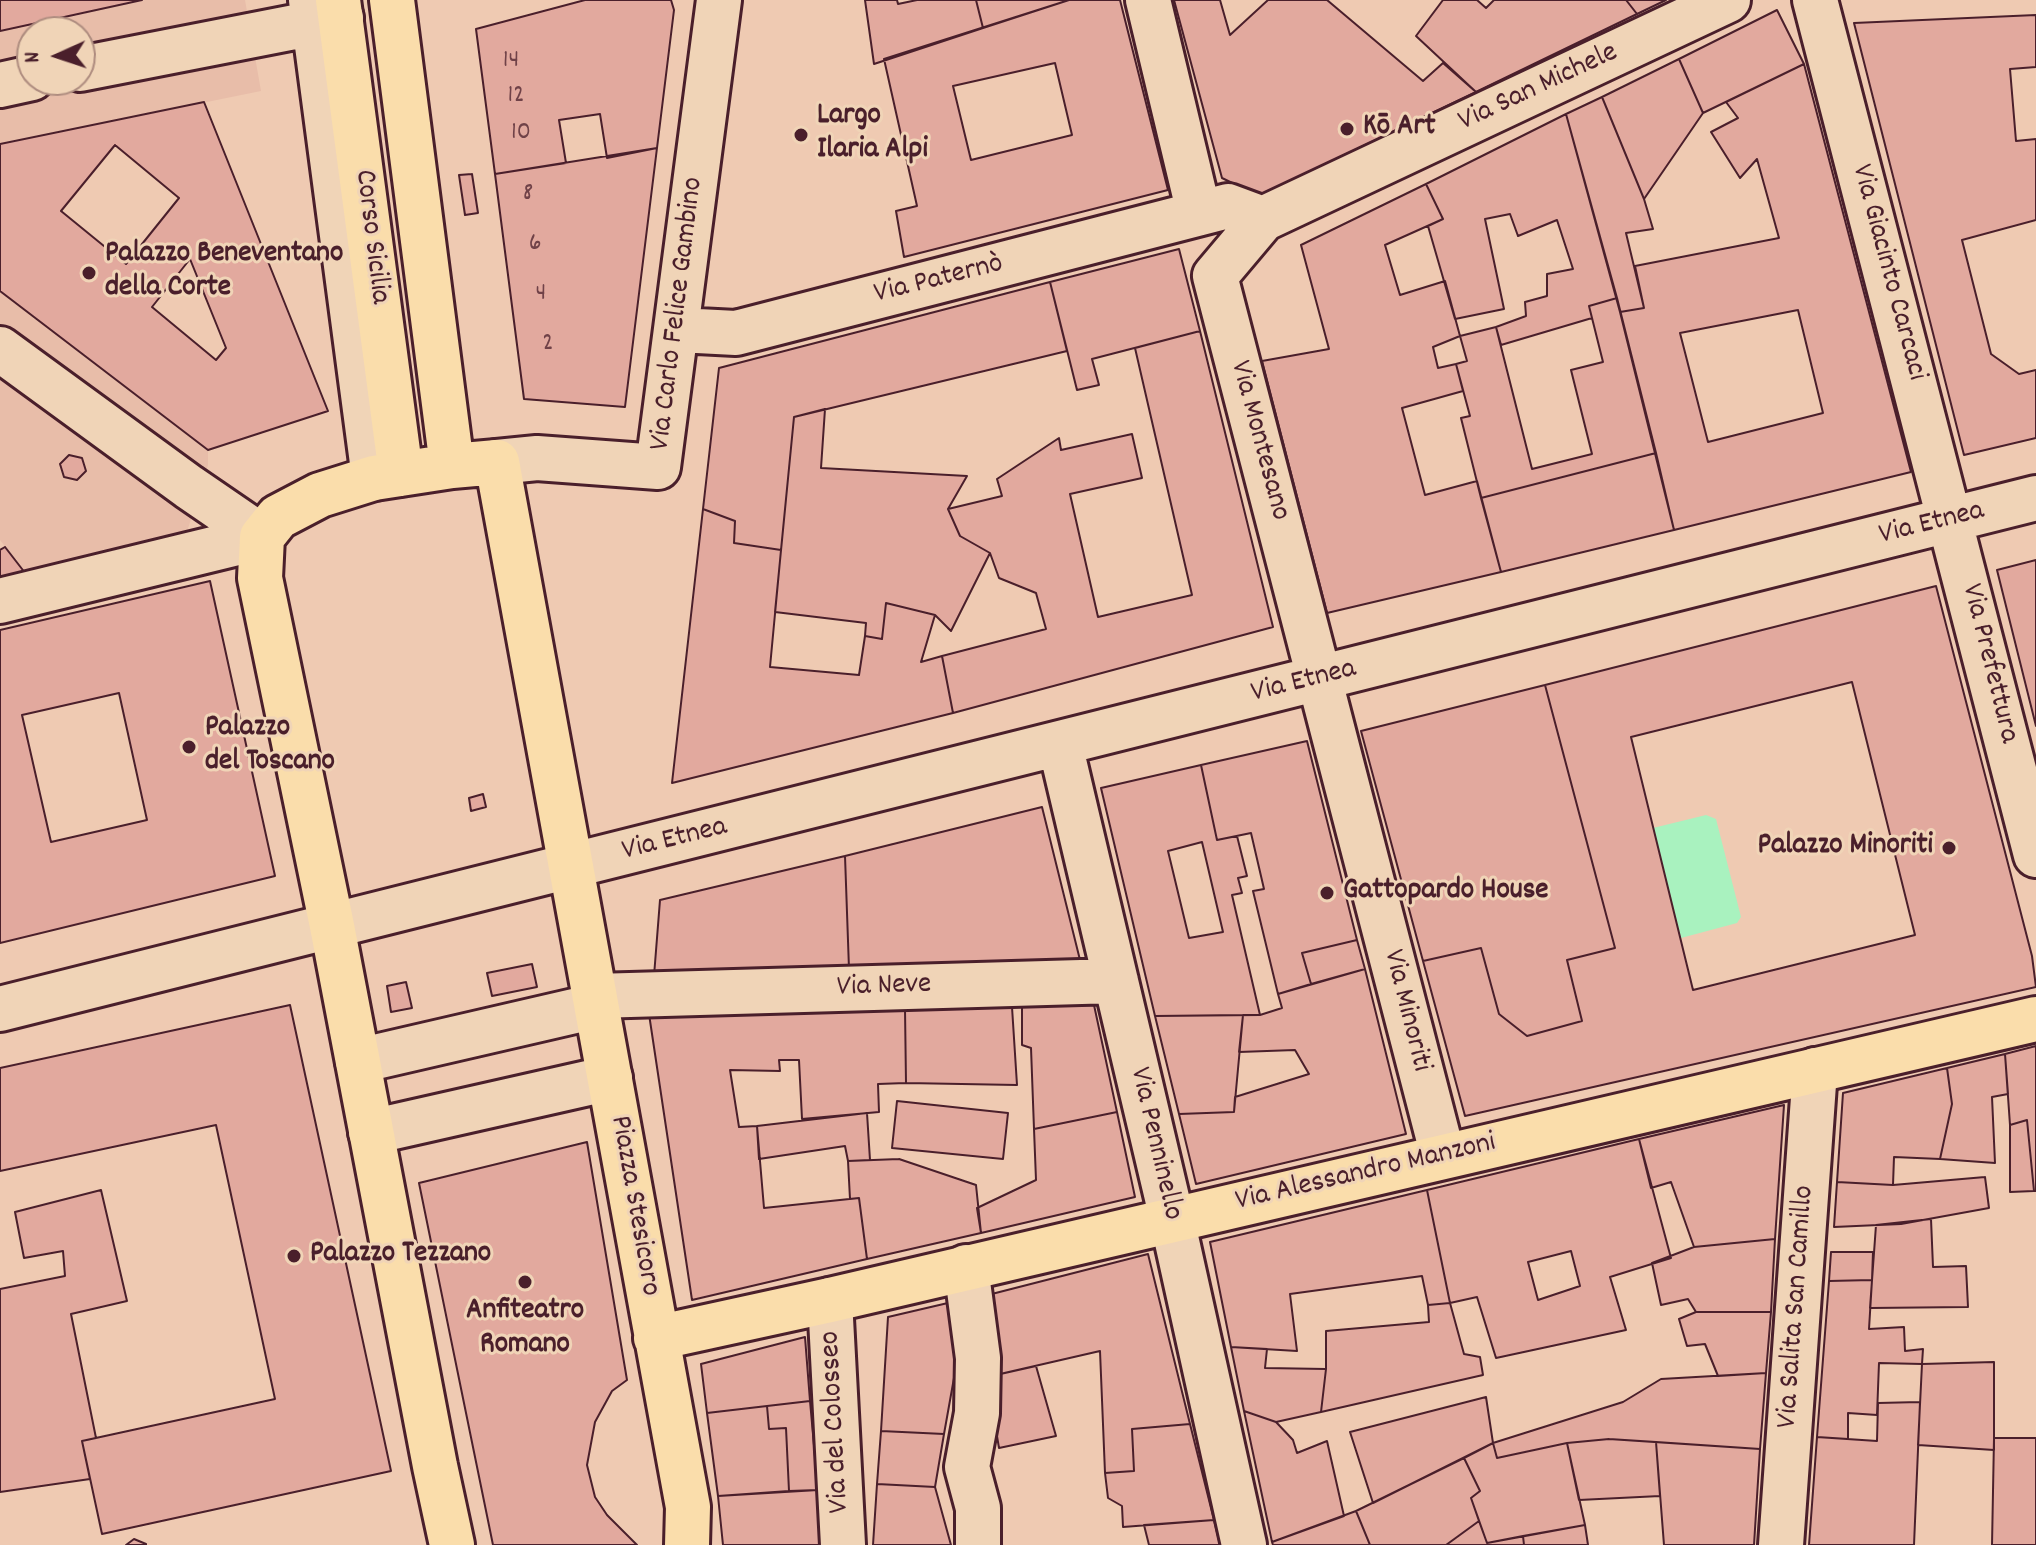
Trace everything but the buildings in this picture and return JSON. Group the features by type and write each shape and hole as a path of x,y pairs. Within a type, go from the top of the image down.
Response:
{"main road":[{"name":"Corso Sicilia","path":"397,1 452,466"},
{"name":"Corso Sicilia","path":"326,10 388,476"},
{"path":"452,1545 332,926 260,578 262,537 278,517 320,495 388,476 497,462"},
{"name":"Piazza Stesicoro","path":"497,462 610,1078 676,1334 688,1507 687,1545"},
{"name":"Via Alessandro Manzoni","path":"676,1334 2036,1019"}],"street":[{"name":"Via Carlo Felice Gambino","path":"497,462 537,458 658,467 719,0"},
{"path":"1148,0 1199,213"},
{"name":"Via San Michele","path":"1263,219 1728,0"},
{"path":"96,65 326,10"},
{"name":"Via Giacinto Carcaci","path":"1819,13 1952,520"},
{"name":"Via Paternò","path":"678,330 736,333 1228,206 1263,219"},
{"name":"Via Montesano","path":"1263,219 1215,276 1319,679"},
{"path":"0,349 262,537"},
{"name":"Via Etnea","path":"332,926 2036,498"},
{"name":"Via Prefettura","path":"1952,520 2036,855"},
{"path":"0,601 262,537"},
{"name":"Via Minoriti","path":"1319,679 1443,1156"},
{"name":"Via Penninello","path":"1060,744 1172,1219 1244,1545"},
{"path":"0,1009 332,926"},
{"name":"Via Neve","path":"358,1061 595,1001 651,996 1116,981"},
{"name":"Via Salita San Camillo","path":"1781,1545 1815,1070"},
{"path":"371,1132 610,1078"},
{"path":"966,1267 978,1358 977,1413 967,1467 978,1508 978,1545"},
{"name":"Via del Colosseo","path":"830,1300 843,1545"}],"shaded area":[{"path":"142,0 245,0 261,91 0,144 0,31 16,28 16,96 96,96 96,16 69,16"},
{"path":"0,291 208,450 208,465 185,538 29,578 0,540"}],"green space":[{"path":"1706,815 1716,819 1741,917 1737,923 1681,938 1653,828"}],"place":[{"name":"Kō Art","path":"1347,129"},
{"name":"Largo Ilaria Alpi","path":"801,135"},
{"name":"Palazzo Beneventano della Corte","path":"89,273"},
{"name":"Palazzo del Toscano","path":"189,747"},
{"name":"Palazzo Minoriti","path":"1949,848"},
{"name":"Gattopardo House","path":"1327,893"},
{"name":"Palazzo Tezzano","path":"294,1256"},
{"name":"Anfiteatro Romano","path":"525,1282"}]}
